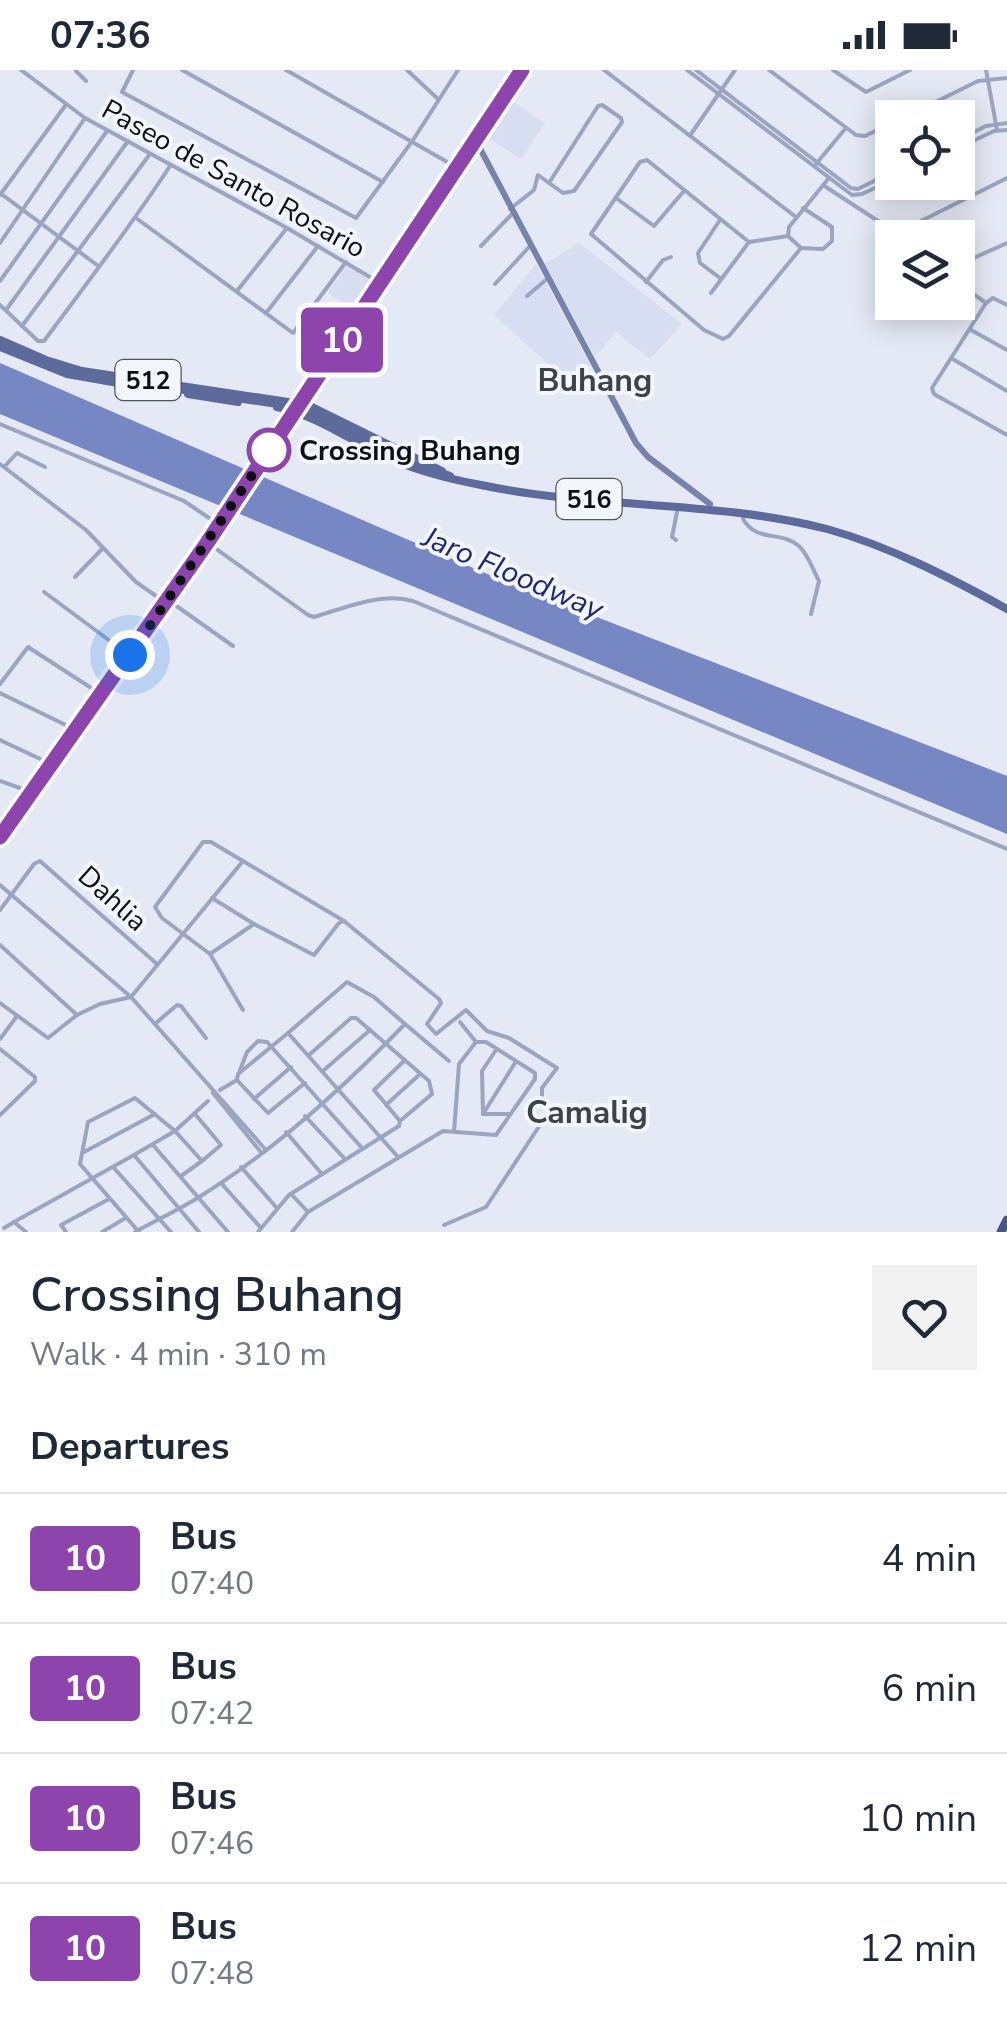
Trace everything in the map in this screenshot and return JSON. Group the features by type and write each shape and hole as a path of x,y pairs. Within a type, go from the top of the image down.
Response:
{"highway":[{"path":"1001,1232 1007,1220"}],"main road":[{"path":"1,833 167,602 522,70"},
{"name":"512","path":"0,340 68,368 107,378 294,412"},
{"name":"512","path":"0,348 67,374 301,403"},
{"name":"512","path":"107,378 303,408 396,456 450,476"},
{"path":"284,399 310,389"},
{"path":"310,389 322,410"},
{"name":"516","path":"301,403 450,476"},
{"path":"272,407 282,412 286,425"},
{"name":"516","path":"294,412 312,417 400,464 432,474 516,492 730,512 857,538 1007,609"},
{"path":"286,425 312,417"},
{"path":"710,504 743,520"}],"street":[{"name":"Paseo de Santo Rosario","path":"21,70 85,118 380,283"},
{"path":"32,77 36,70"},
{"path":"75,70 86,82"},
{"path":"132,70 122,92 350,217 360,216 458,70"},
{"path":"182,70 383,182"},
{"path":"286,70 456,167"},
{"path":"408,70 438,99"},
{"path":"604,70 796,216"},
{"path":"687,70 720,91"},
{"path":"696,70 852,192 861,210"},
{"path":"691,134 736,70"},
{"path":"770,70 845,130 864,136 875,130"},
{"path":"833,70 866,92 910,70"},
{"path":"986,70 997,127"},
{"path":"941,100 988,78 1007,78"},
{"path":"65,106 0,194 98,265"},
{"path":"481,246 511,211 536,192 538,174 564,193 574,191 622,122 621,118 598,106 549,182"},
{"path":"0,243 85,118"},
{"path":"975,139 1007,122"},
{"path":"975,134 997,127 1007,130"},
{"path":"816,165 845,130"},
{"path":"0,281 107,131"},
{"path":"475,140 642,450 710,504"},
{"path":"128,142 3,307 42,342 136,218 170,166"},
{"path":"22,326 150,154"},
{"path":"749,242 644,160 592,232 592,236 710,335 723,339 801,248"},
{"path":"803,208 834,232 827,247 801,248 788,236 788,227 796,216 830,176"},
{"path":"924,220 1007,178"},
{"path":"852,192 875,180"},
{"path":"823,185 877,220"},
{"path":"852,192 875,185"},
{"path":"616,198 654,226 684,191"},
{"path":"136,218 295,333 346,262"},
{"path":"720,220 698,253 700,263 720,278"},
{"path":"237,291 286,228"},
{"path":"711,293 749,242 788,236"},
{"path":"975,257 1007,243"},
{"path":"266,313 318,246"},
{"path":"496,284 530,247"},
{"path":"646,282 662,260 671,257"},
{"path":"528,296 548,278"},
{"path":"975,295 986,303"},
{"path":"1007,305 996,299 986,303 934,384 934,394 1007,435"},
{"path":"972,330 1007,350"},
{"path":"951,358 1007,392"},
{"path":"0,424 184,501 220,523"},
{"path":"46,467 17,452 2,466 86,530 136,582 234,646"},
{"path":"676,540 672,537 678,507"},
{"path":"743,520 747,527 764,536 783,536 802,549 819,582 811,614"},
{"path":"207,543 308,615 314,617 363,602 400,598 413,601 1007,849"},
{"path":"75,576 103,548"},
{"path":"44,592 130,655"},
{"path":"0,684 28,647 102,695"},
{"path":"0,694 76,730"},
{"path":"0,740 51,764"},
{"path":"0,780 31,792"},
{"path":"243,1010 210,954 162,918 156,907 203,842 211,842 344,921 440,998 441,1003 427,1024 436,1034 466,1010 487,1031 509,1038 557,1068 542,1088 532,1113 540,1125 505,1173 494,1198 486,1206 444,1225"},
{"name":"Dahlia","path":"11,894 40,861 157,965"},
{"path":"0,1003 48,1038 77,1015 100,1004 131,997 242,861"},
{"path":"0,885 131,997 263,1151"},
{"path":"0,910 11,894"},
{"path":"212,898 311,956 318,953 338,923 344,921"},
{"path":"210,954 254,924"},
{"path":"0,945 77,1015"},
{"path":"220,1090 347,982 374,997 449,1060"},
{"path":"156,1023 178,1004 206,1038"},
{"path":"0,1040 17,1016"},
{"path":"220,1183 259,1230 291,1194 399,1126 432,1094 431,1084 354,1017 309,1055"},
{"path":"460,1022 476,1042"},
{"path":"202,1161 175,1131 131,1098 88,1122 79,1162 137,1232 198,1198 263,1151 338,1088 405,1024"},
{"path":"323,1071 370,1030"},
{"path":"288,1032 398,1157"},
{"path":"238,1077 255,1042 272,1046 362,1148"},
{"path":"292,1232 308,1212 443,1130 496,1135 535,1074 486,1042 476,1042"},
{"path":"454,1132 459,1064 476,1042"},
{"path":"0,1049 35,1077 32,1086 0,1115"},
{"path":"483,1114 482,1071 496,1050"},
{"path":"400,1121 374,1090 406,1060"},
{"path":"483,1114 516,1062"},
{"path":"254,1099 291,1067"},
{"path":"386,1105 420,1074"},
{"path":"238,1077 268,1113 305,1083"},
{"path":"4,1228 153,1145 208,1101"},
{"path":"82,1153 155,1114"},
{"path":"182,1176 220,1146 194,1114"},
{"path":"483,1114 510,1114"},
{"path":"305,1116 344,1158"},
{"path":"286,1132 321,1173"},
{"path":"153,1145 228,1232"},
{"path":"134,1155 199,1232"},
{"path":"113,1167 171,1232"},
{"path":"241,1167 276,1207"},
{"path":"291,1194 308,1212"},
{"path":"66,1232 61,1225 109,1199"},
{"path":"102,1232 126,1218"},
{"path":"14,1222 26,1232"}],"shaded area":[{"path":"510,100 545,123 521,159 486,136"},
{"path":"579,243 682,324 650,359 616,332 595,356 545,264"},
{"path":"536,264 590,365 568,382 494,315"},
{"path":"347,265 374,283 355,311 328,293"}],"water":[{"path":"0,363 501,580 1007,776 1007,834 0,414"}],"bus line":[{"name":"10","path":"0,837 136,648 522,70"}],"place":[{"name":"Crossing Buhang","path":"269,450"}],"district":[{"name":"Buhang","path":"595,380"},
{"name":"Camalig","path":"587,1112"}],"route":[{"path":"130,655 271,447 269,450"}],"water label":[{"name":"Jaro Floodway","path":"513,573"}]}
